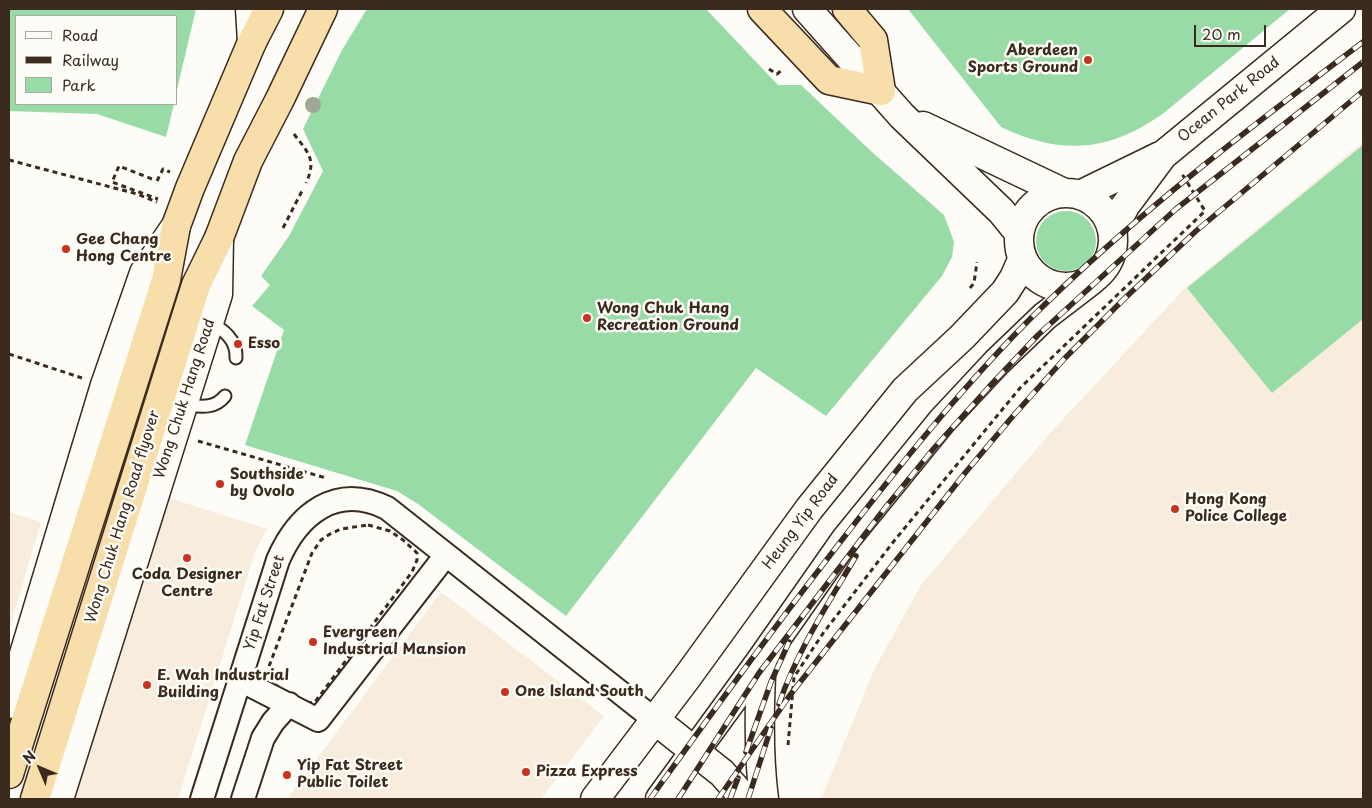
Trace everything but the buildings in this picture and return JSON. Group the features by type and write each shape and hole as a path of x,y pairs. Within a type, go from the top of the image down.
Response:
{"highway":[{"path":"176,226 190,188 252,42 269,9"},
{"name":"Wong Chuk Hang Road","path":"219,238 248,161 324,9"},
{"path":"762,9 829,80 881,91 873,40 847,9"},
{"name":"Wong Chuk Hang Road flyover","path":"9,774 166,280 176,226"},
{"name":"Wong Chuk Hang Road flyover","path":"35,799 196,285 219,238"}],"street":[{"path":"250,9 252,42"},
{"path":"807,9 902,116 1001,211 1019,233 1018,246 1022,260 1029,272 1052,286 1066,288 1079,286 1092,280"},
{"name":"Ocean Park Road","path":"1092,280 1104,269 1111,255 1114,240 1112,230 1125,206 1163,155 1341,9"},
{"path":"902,116 1095,203 1108,218 1112,230"},
{"name":"Ocean Park Road","path":"1019,233 1023,220 1034,205 1049,196 1072,194 1163,155"},
{"path":"9,704 105,385 144,273 176,226"},
{"name":"Wong Chuk Hang Road","path":"59,799 218,294 219,238"},
{"name":"Heung Yip Road","path":"595,799 809,509 905,390 962,337 1005,292 1022,260"},
{"path":"660,799 762,659 846,539 942,422 997,362 1045,316 1092,280"},
{"name":"Yip Fat Street","path":"202,799 281,553 293,532 317,510 332,502 346,498 374,501 387,508 655,720"},
{"path":"240,680 283,695 318,720 446,555"},
{"path":"762,659 759,710 761,776 764,799"},
{"path":"243,799 263,738 273,722 283,695"},
{"path":"655,720 722,773 745,799"}],"lane":[{"path":"209,320 231,338 236,347 236,358"},
{"path":"183,404 211,406 217,404 225,396"}],"path":[{"path":"294,134 306,148 311,160 310,174 306,183"},
{"path":"9,160 158,200 112,182 120,166 152,179"},
{"path":"157,181 163,168 170,172"},
{"path":"788,749 794,677 824,632 894,541 1020,388 1205,210 1182,174 1190,168"},
{"path":"282,228 304,189"},
{"path":"9,354 80,378"},
{"path":"173,434 332,480"},
{"path":"368,525 390,531 404,540 417,553 417,560 412,572 315,702 310,704 283,695 268,676 268,669 308,560 321,540 341,529 368,525"}],"shaded area":[{"name":"Hong Kong Police College","path":"1363,142 1363,799 821,799 875,668 921,585 1051,432 1187,286"},
{"name":"E. Wah Industrial Building","path":"169,498 267,529 255,552 178,799 74,799"},
{"path":"9,512 41,522 9,630"},
{"name":"One Island South","path":"441,592 604,716 541,799 287,799"}],"green space":[{"path":"9,9 196,9 178,86 178,15 15,15 15,105 174,105 166,137 97,114 9,111"},
{"name":"Wong Chuk Hang Recreation Ground","path":"367,9 706,9 778,85 801,85 872,152 944,215 954,242 952,257 942,276 826,416 756,368 566,616 418,504 397,491 245,445 284,330 252,306 270,285 261,276 289,236 323,171 303,129 342,50"},
{"name":"Aberdeen Sports Ground","path":"908,9 1290,9 1165,112 1145,125 1105,142 1065,146 1045,143 1001,127"},
{"path":"1363,145 1363,319 1272,393 1187,288"},
{"path":"1066,211 1082,216 1087,220 1091,225 1096,241 1091,257 1087,262 1082,266 1066,271 1050,266 1045,262 1041,257 1036,241 1041,225 1045,220 1050,216"}],"pier":[{"path":"1363,33 1363,94 1223,210 1220,210 1214,203 1310,120 1307,118 1212,200 1193,174"}],"railway":[{"path":"650,799 760,648 852,527 924,437 1001,349 1067,283 1149,210 1234,141 1363,42"},
{"path":"678,799 759,673 885,508 935,447 988,388 1038,335 1176,209 1363,62"},
{"path":"718,799 790,695 965,473 1065,358 1196,231 1363,91"},
{"path":"779,704 786,684 804,647 856,556"},
{"path":"746,752 771,682 789,642"},
{"path":"748,799 771,728"},
{"path":"730,799 738,778"}],"place":[{"name":"Aberdeen Sports Ground","path":"1088,60"},
{"name":"Gee Chang Hong Centre","path":"66,249"},
{"name":"Wong Chuk Hang Recreation Ground","path":"587,318"},
{"name":"Esso","path":"238,344"},
{"name":"Southside by Ovolo","path":"220,484"},
{"name":"Hong Kong Police College","path":"1175,509"},
{"name":"Coda Designer Centre","path":"187,558"},
{"name":"Evergreen Industrial Mansion","path":"313,642"},
{"name":"E. Wah Industrial Building","path":"147,685"},
{"name":"One Island South","path":"505,692"},
{"name":"Pizza Express","path":"526,772"},
{"name":"Yip Fat Street Public Toilet","path":"287,775"}]}
